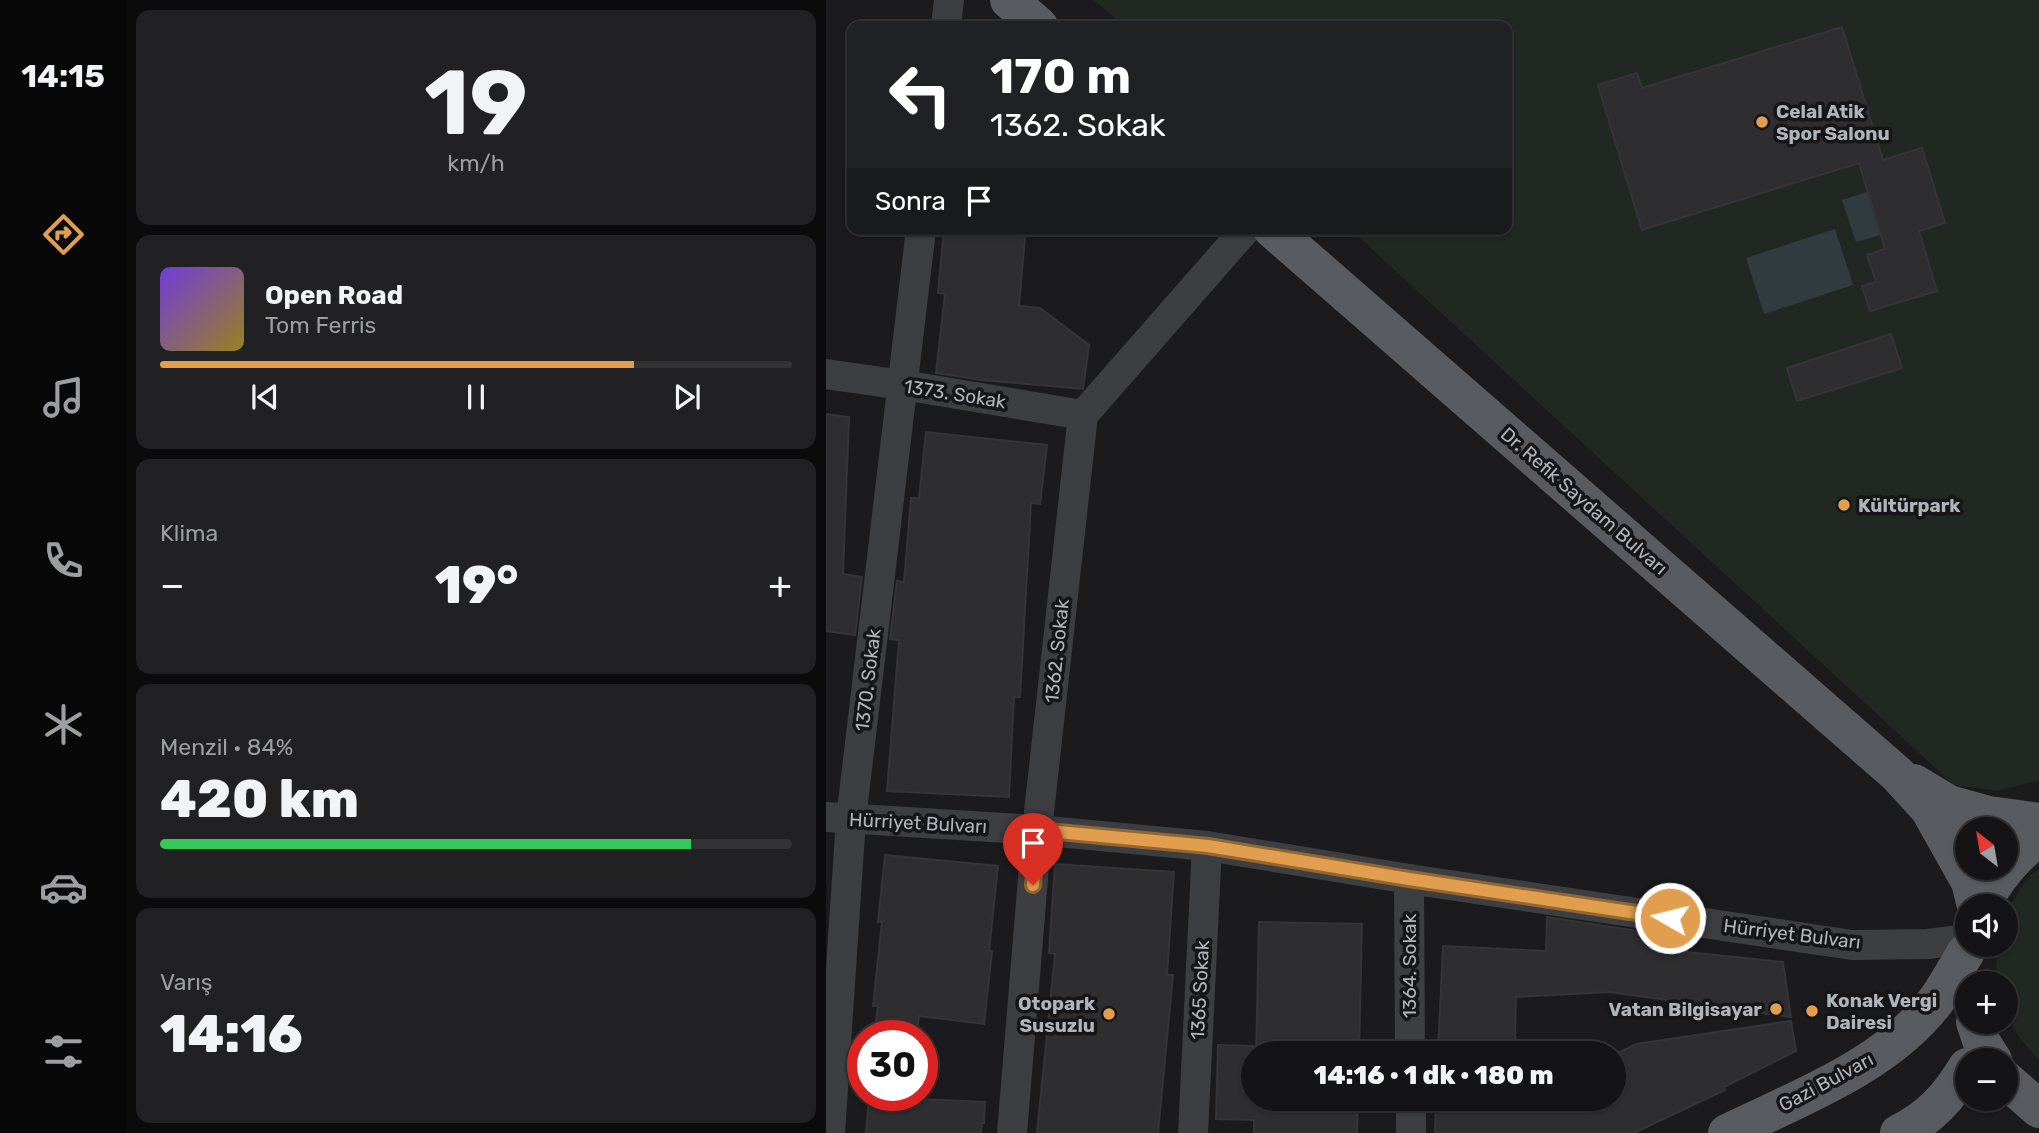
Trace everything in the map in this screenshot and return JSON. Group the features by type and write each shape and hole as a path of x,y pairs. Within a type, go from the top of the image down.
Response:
{"main road":[{"path":"1009,0 1033,21"},
{"name":"Dr. Refik Saydam Bulvarı","path":"1279,235 1897,774"},
{"path":"1897,774 1949,804 1989,815 2039,822"},
{"path":"1897,774 1929,808 1974,894"},
{"path":"1987,894 2013,859 2039,837"},
{"name":"Gazi Bulvarı","path":"1727,1133 1849,1073 1882,1053 1937,999 1966,957"},
{"path":"1899,1133 1912,1127 1943,1102 1955,1085"},
{"path":"2018,1091 2039,1109"}],"street":[{"path":"947,21 949,0"},
{"name":"1370. Sokak","path":"830,1133 839,818 903,385 920,235"},
{"path":"1083,415 1241,235"},
{"name":"1373. Sokak","path":"826,374 1083,415"},
{"name":"1362. Sokak","path":"1012,1133 1037,830 1083,415"},
{"name":"Hürriyet Bulvarı","path":"839,818 1037,830 1208,846 1409,879 1853,944 1928,944 1955,952"},
{"name":"1365 Sokak","path":"1193,1133 1208,846"},
{"name":"1364. Sokak","path":"1409,879 1410,1041"},
{"path":"1410,1111 1411,1133"}],"shaded area":[{"name":"Kültürpark","path":"1094,0 2039,0 2039,780 1997,791 1954,785 1357,235 1512,235 1512,21 1118,21"},
{"path":"1867,192 1880,235 1856,242 1842,200"},
{"path":"1835,229 1853,285 1764,314 1746,258"},
{"path":"2039,869 2039,1061 2017,1034 2018,971 1997,971 1996,957 2018,957 2018,894 2030,875"}],"building":[{"name":"Celal Atik Spor Salonu","path":"1842,27 1883,160 1922,148 1945,223 1919,231 1937,291 1870,311 1862,286 1876,282 1867,255 1885,249 1859,163 1642,230 1598,85 1637,73 1642,88"},
{"path":"943,235 1025,237 1019,306 1040,308 1089,345 1083,389 936,373 945,294 938,293"},
{"path":"1891,334 1902,368 1797,401 1787,368"},
{"path":"826,414 849,417 843,574 862,577 855,635 826,631"},
{"path":"926,432 1047,445 1040,504 1031,503 1020,697 1014,697 1009,797 887,791 899,640 890,639 897,581 904,582 911,498 919,498"},
{"path":"885,855 998,866 984,1024 919,1016 918,1020 876,1020 878,1006 873,1006 882,922 878,922"},
{"name":"Otopark Susuzlu","path":"1055,864 1174,872 1167,975 1173,975 1158,1133 1037,1133 1055,954 1049,953"},
{"path":"1547,917 1657,934 1687,943 1687,952 1783,962 1791,1017 1609,992 1516,997 1517,1041 1439,1041 1443,946 1546,951"},
{"path":"1259,922 1362,924 1359,1041 1256,1041"},
{"path":"1791,1021 1796,1051 1724,1087 1725,1090 1634,1133 1435,1133 1436,1111 1626,1111 1626,1049 1636,1044"},
{"path":"1218,1045 1241,1046 1241,1111 1358,1111 1357,1133 1254,1133 1254,1120 1216,1119"},
{"path":"938,1100 985,1102 981,1133 866,1133 868,1111 938,1111"}],"place":[{"name":"Celal Atik Spor Salonu","path":"1762,122"},
{"name":"Kültürpark","path":"1844,505"},
{"name":"Vatan Bilgisayar","path":"1776,1009"},
{"name":"Konak Vergi Dairesi","path":"1812,1011"},
{"name":"Otopark Susuzlu","path":"1109,1014"}],"route":[{"path":"1033,885 1037,830 1208,846 1670,918"}]}
